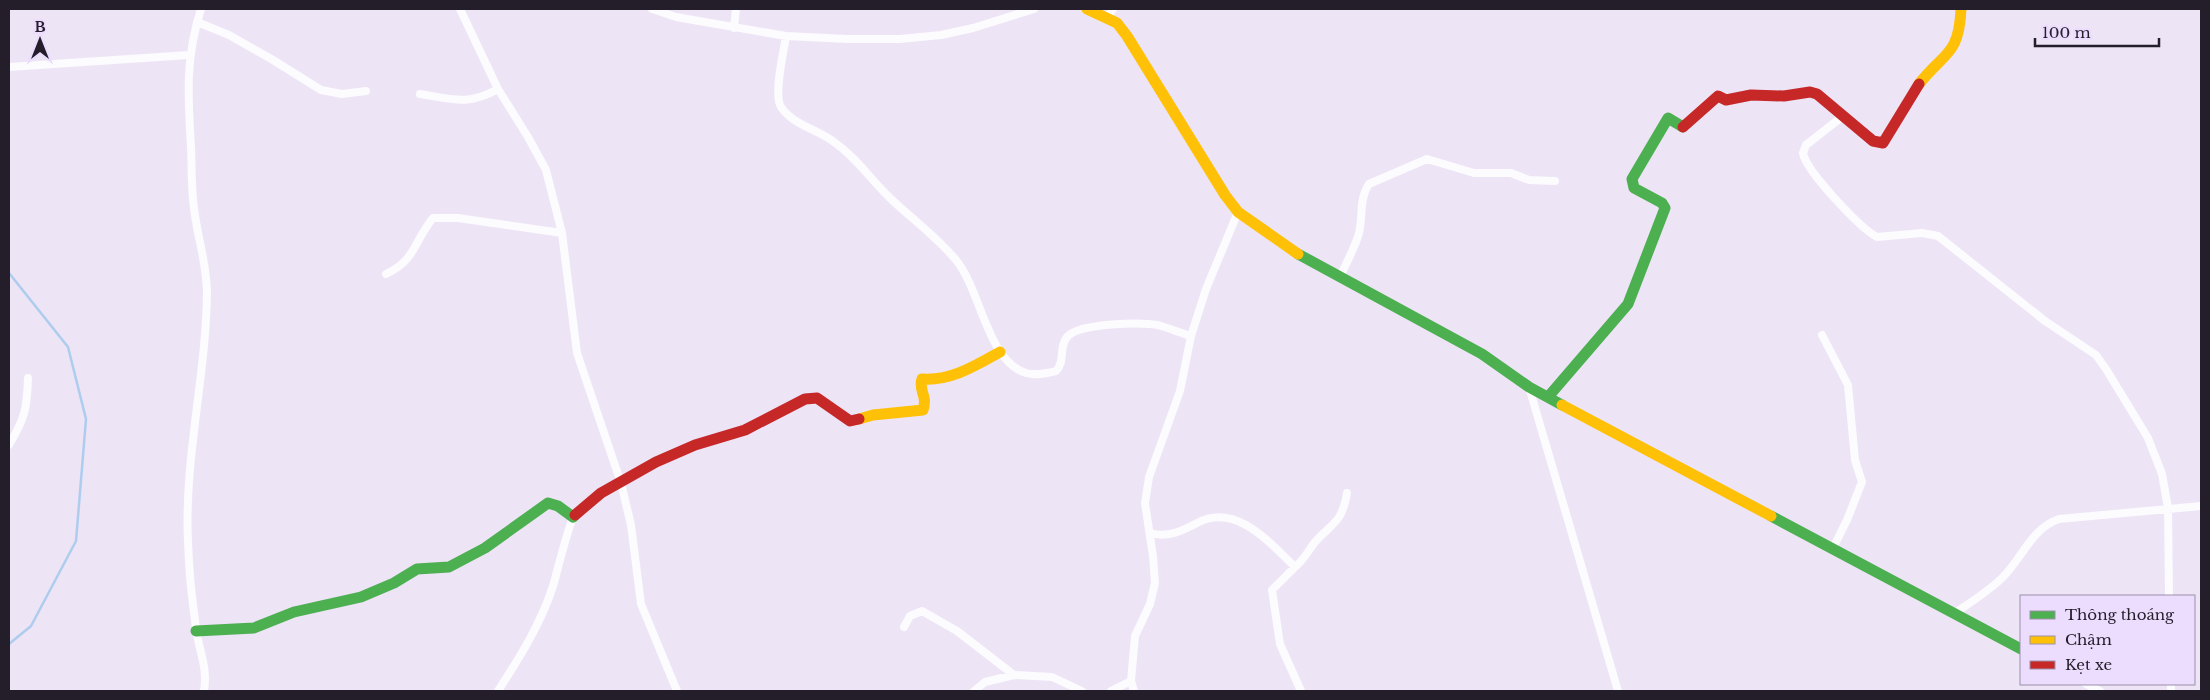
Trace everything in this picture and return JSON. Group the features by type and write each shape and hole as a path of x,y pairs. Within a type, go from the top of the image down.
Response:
{"street":[{"path":"201,9 189,55 194,206 204,255 207,292 202,373 193,440 186,518 196,631 204,659 206,677 204,691"},
{"path":"460,9 498,90 528,137 546,170 562,233 577,353 621,483 632,525 641,604 677,691"},
{"path":"652,9 676,17 786,36 900,38 941,35 973,28 1034,9"},
{"path":"734,28 736,9"},
{"path":"1088,9 1110,13 1118,23 1225,195 1238,212 1293,251 1482,354 1529,386 1666,462 2020,648"},
{"path":"1548,397 1632,298 1665,208 1662,203 1634,188 1632,179 1668,118 1682,127 1687,127 1718,96 1726,100 1751,96 1784,96 1810,92 1824,98 1843,116 1873,140 1880,143 1885,141 1920,82 1950,53 1960,30 1961,9"},
{"path":"197,22 244,43 320,90 342,94 366,91"},
{"path":"786,36 777,95 781,106 799,123 834,142 862,165 886,194 931,234 957,261 973,289 1000,352 1016,369 1027,374 1056,371 1061,364 1064,342 1068,335 1093,327 1128,323 1158,325 1191,336"},
{"path":"9,67 189,55"},
{"path":"420,94 471,101 498,90"},
{"path":"1843,116 1806,145 1803,153 1807,163 1839,204 1877,237 1922,233 1938,236 2045,321 2096,355 2148,438 2162,474 2168,508 2169,595"},
{"path":"1340,277 1358,236 1363,196 1369,184 1427,159 1474,173 1511,173 1529,180 1555,180"},
{"path":"1134,691 1131,681 1135,636 1150,604 1155,583 1145,504 1150,477 1180,391 1191,336 1218,257 1238,212"},
{"path":"386,274 400,267 411,256 433,218 458,218 562,233"},
{"path":"1822,335 1848,385 1855,460 1862,482 1847,520 1832,548"},
{"path":"498,691 528,645 540,620 554,584 562,547 573,517 601,493 656,462 695,445 745,430 805,399 816,398 850,421 873,414 910,414 923,410 926,401 920,385 922,379 940,379 953,376 1000,352"},
{"path":"9,445 23,420 27,404 28,378"},
{"path":"1529,386 1618,691"},
{"path":"1301,691 1280,644 1272,590 1295,567 1322,534 1338,521 1345,507 1347,493"},
{"path":"196,631 254,628 294,612 361,597 394,583 417,569 449,567 485,548 548,503 558,506 573,517"},
{"path":"1955,613 1997,583 2036,534 2051,522 2059,519 2201,506"},
{"path":"1150,532 1163,535 1178,533 1208,519 1235,519 1246,524 1295,567"},
{"path":"904,627 910,616 922,611 957,631 1014,675"},
{"path":"974,691 993,679 1014,675 1052,677 1082,691"},
{"path":"1110,691 1131,681"},
{"path":"2088,685 2100,691"}],"waterway":[{"path":"9,273 68,347 86,419 76,541 31,626 9,644"}],"traffic: fast":[{"path":"1548,397 1628,304 1665,208 1662,203 1634,188 1632,179 1668,118 1683,127"},
{"path":"1298,254 1482,354 1529,387 1562,405"},
{"path":"196,631 254,628 294,612 361,597 394,583 417,569 449,567 485,548 548,503 558,506 573,517 575,515"},
{"path":"1771,516 2020,648"}],"traffic: slow":[{"path":"1087,9 1117,23 1127,36 1225,195 1238,212 1298,254"},
{"path":"1919,84 1949,52 1953,45 1960,24 1961,9"},
{"path":"859,419 873,415 923,410 922,379 943,378 962,372 1000,352"},
{"path":"1562,405 1771,516"}],"traffic: jam":[{"path":"1683,127 1718,96 1726,100 1751,95 1784,96 1810,92 1817,94 1873,141 1883,143 1919,84"},
{"path":"575,515 601,493 656,462 695,445 745,430 805,399 817,398 850,421 859,419"}]}
